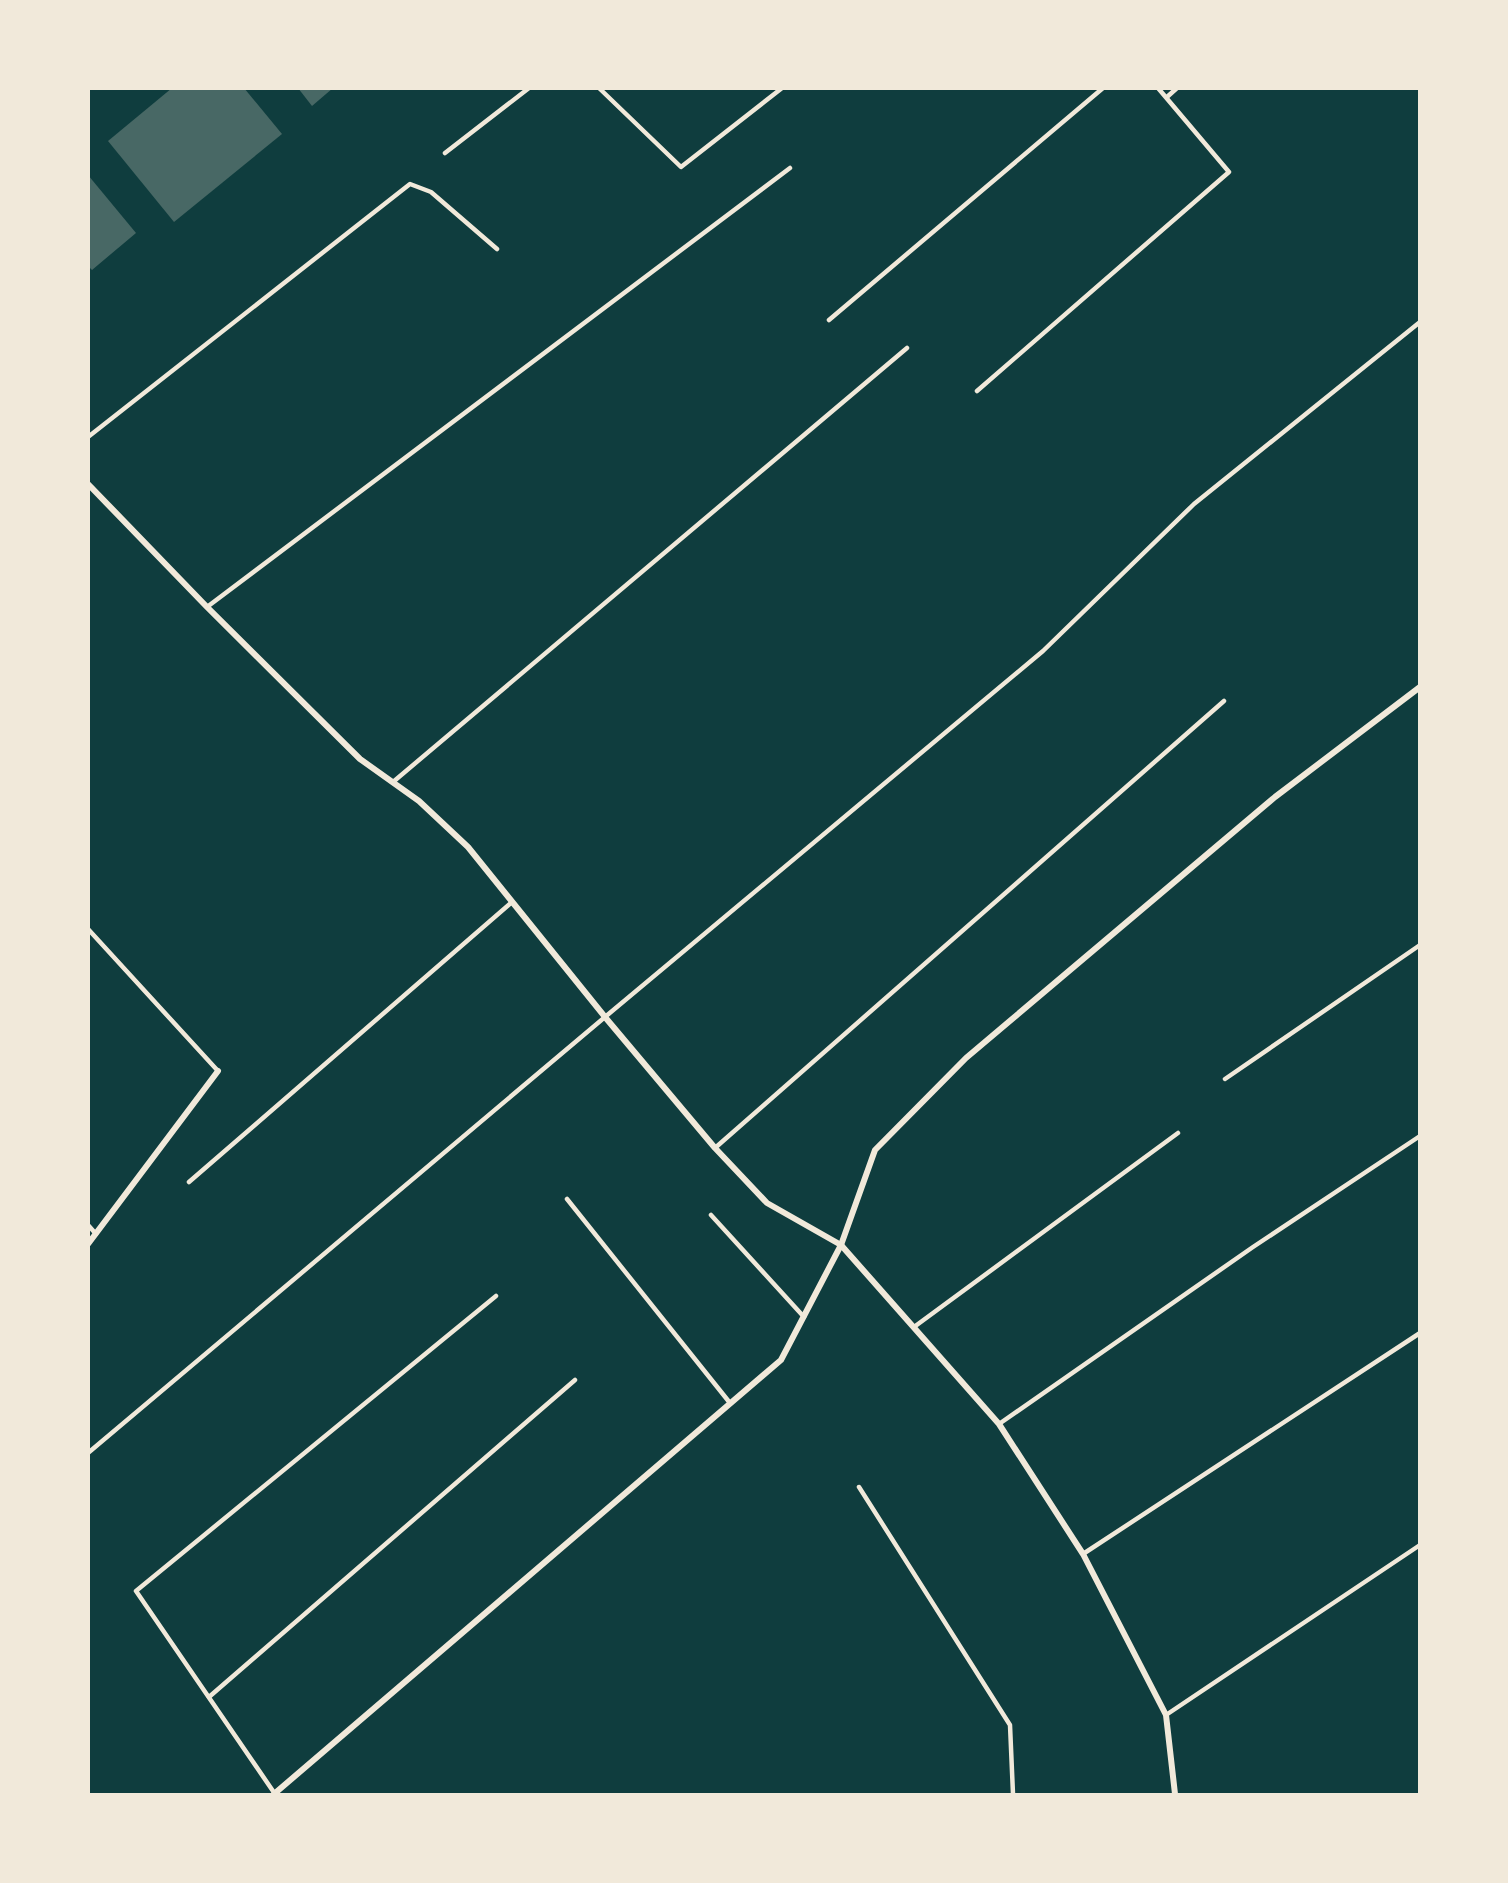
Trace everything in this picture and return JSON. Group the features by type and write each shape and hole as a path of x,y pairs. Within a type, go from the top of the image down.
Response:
{"street":[{"path":"88,484 207,607 360,759 419,801 468,847 605,1017 715,1148 767,1203 842,1245 999,1424 1083,1554 1166,1715 1175,1794"},
{"path":"274,1794 781,1360 842,1245 875,1150 966,1058 1275,797 1419,687"},
{"path":"88,1244 218,1071"}],"lane":[{"path":"445,153 529,88"},
{"path":"599,88 681,167 782,88"},
{"path":"829,320 1103,88"},
{"path":"977,391 1229,172 1158,88"},
{"path":"1167,97 1177,88"},
{"path":"207,607 790,168"},
{"path":"88,437 410,184 431,192 497,249"},
{"path":"88,1454 1043,651 1194,504 1419,322"},
{"path":"393,782 907,348"},
{"path":"715,1148 1224,701"},
{"path":"189,1182 512,902"},
{"path":"88,929 218,1071"},
{"path":"1225,1079 1419,945"},
{"path":"914,1328 1178,1133"},
{"path":"999,1424 1253,1247 1419,1136"},
{"path":"567,1199 730,1403"},
{"path":"711,1215 804,1317"},
{"path":"88,1226 96,1234"},
{"path":"274,1794 136,1591 496,1296"},
{"path":"1083,1554 1419,1333"},
{"path":"208,1697 575,1380"},
{"path":"859,1487 1010,1725 1013,1794"},
{"path":"1166,1715 1419,1545"}],"building":[{"path":"172,88 244,88 282,134 174,222 108,141"},
{"path":"298,88 333,88 312,106"},
{"path":"88,175 136,233 92,270 88,266"}]}
